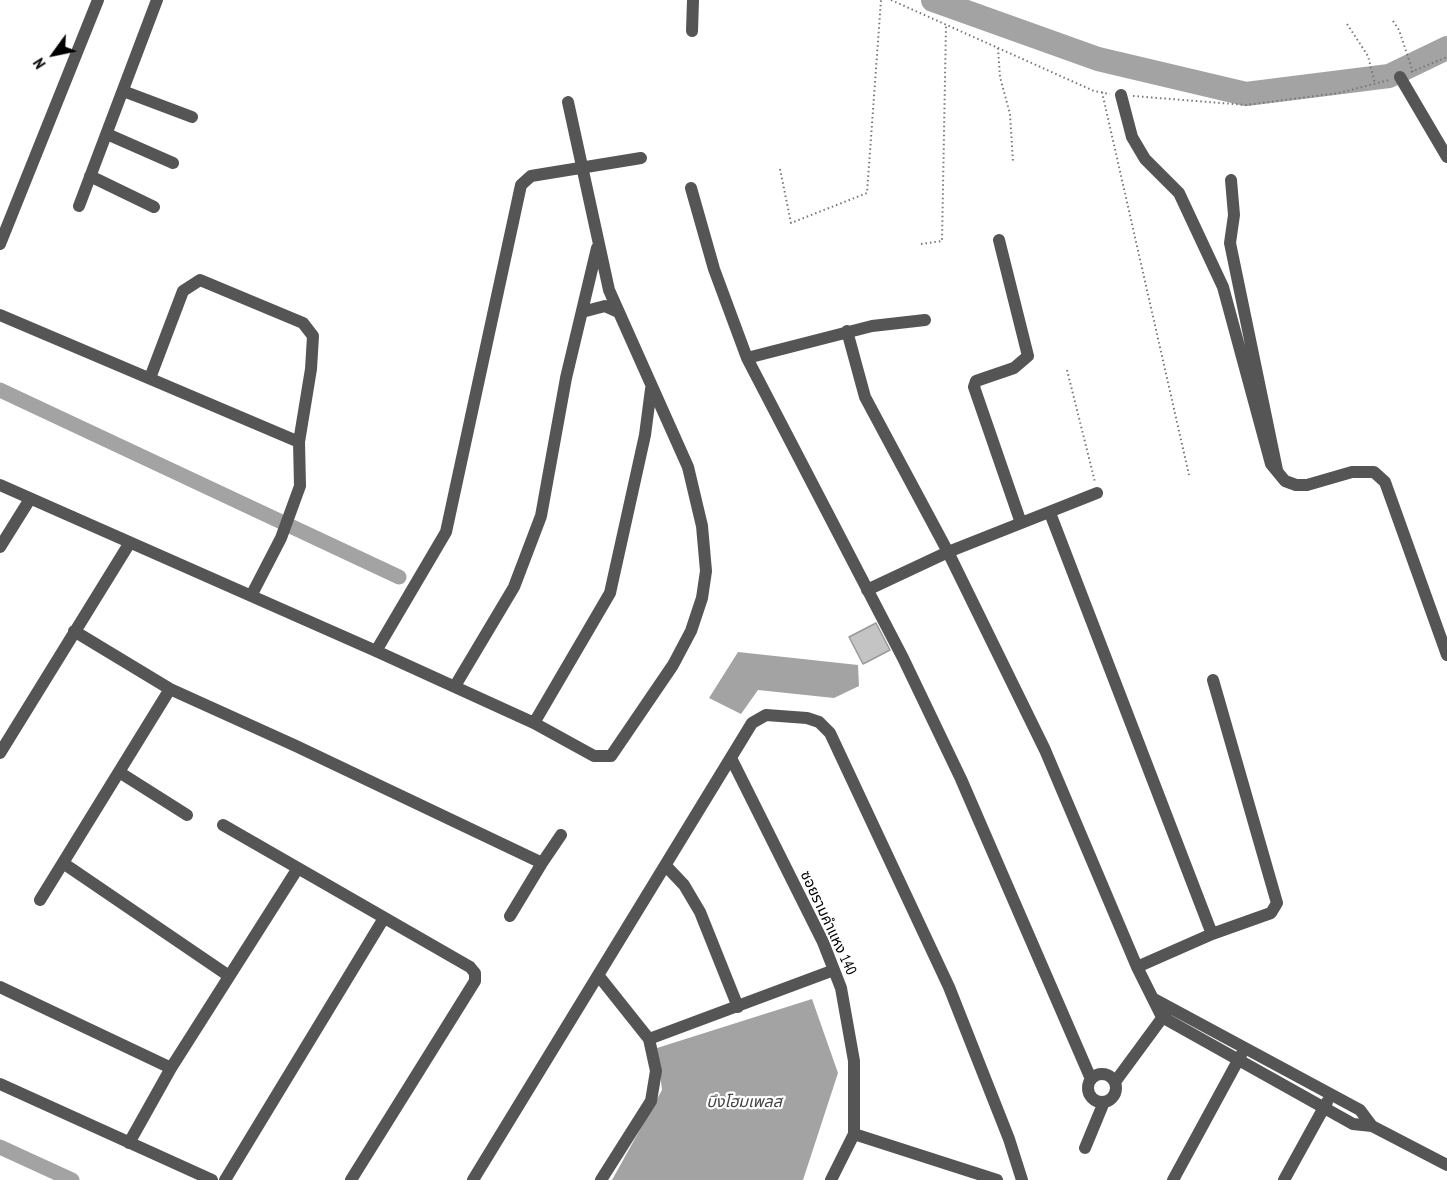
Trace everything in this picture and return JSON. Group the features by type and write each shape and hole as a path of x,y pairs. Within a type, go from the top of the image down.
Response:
{"street":[{"path":"0,244 98,0"},
{"path":"79,206 157,0"},
{"path":"692,31 693,0"},
{"path":"1400,77 1447,157"},
{"path":"123,91 192,117"},
{"path":"1121,95 1132,137 1145,159 1179,193 1223,287 1252,373"},
{"path":"0,485 455,686 534,723 594,756 611,756 656,695 691,631 702,598 706,571 702,526 688,467 616,311 597,244 568,102"},
{"path":"107,134 173,163"},
{"path":"376,651 446,532 521,185 531,176 582,170 641,158"},
{"path":"90,176 154,207"},
{"path":"1231,180 1234,215 1230,243 1267,456 1285,481 1307,485 1352,472 1374,472 1385,482 1447,655"},
{"path":"691,188 714,268 747,358 867,590 961,779 1091,1079 1088,1093 1094,1100 1104,1102"},
{"path":"999,240 1028,356 1014,368 976,381 974,387 1022,523"},
{"path":"455,686 514,587 541,516 566,378 597,244"},
{"path":"150,378 183,291 194,281 200,280 303,323 313,336 312,369 299,442 300,486 291,516 251,596"},
{"path":"582,312 605,306 616,311"},
{"path":"0,315 299,442"},
{"path":"747,358 847,331 925,320"},
{"path":"847,331 865,398 948,552 1045,750 1137,967 1154,999 1166,1012 1237,1061 1353,1124 1372,1126 1447,1165"},
{"path":"534,723 610,593 645,435 651,389"},
{"path":"867,590 948,552 1097,493"},
{"path":"0,547 30,499"},
{"path":"1050,513 1212,934"},
{"path":"0,753 129,543"},
{"path":"74,631 170,689 542,863"},
{"path":"1137,967 1212,934 1271,913 1277,903 1213,680"},
{"path":"40,900 170,689"},
{"path":"473,1180 752,723 760,717 807,718 819,722 830,733 949,987 1009,1139 1022,1180"},
{"name":"ซอยรามคำแหง 140","path":"731,758 823,942 841,988 854,1061 854,1134 831,1180"},
{"path":"119,772 187,815"},
{"path":"223,825 470,967 475,974 475,981 351,1180"},
{"path":"510,916 561,835"},
{"path":"63,863 229,976"},
{"path":"666,866 684,885 700,912 738,1007"},
{"path":"129,1143 171,1068 298,868"},
{"path":"225,1180 384,918"},
{"path":"649,1040 834,970"},
{"path":"598,975 649,1040 656,1071 651,1101 601,1180"},
{"path":"0,987 171,1068"},
{"path":"1166,1012 1245,1049 1360,1110 1372,1126"},
{"path":"1084,1148 1104,1102 1113,1097 1114,1082 1166,1012"},
{"path":"1173,1180 1245,1049"},
{"path":"1091,1079 1104,1074 1114,1082"},
{"path":"0,1084 212,1180"},
{"path":"1284,1180 1331,1094"},
{"path":"854,1134 998,1180"}],"path":[{"path":"780,169 791,223 867,193 881,0"},
{"path":"891,0 1102,92 1121,95 1246,105 1339,93 1400,77 1447,57"},
{"path":"1392,21 1400,30 1413,72"},
{"path":"1347,24 1368,56 1375,84"},
{"path":"921,244 942,241 946,25"},
{"path":"998,48 1000,77 1010,114 1014,162"},
{"path":"1102,92 1189,475"},
{"path":"1067,370 1097,493"}],"water":[{"path":"738,652 858,665 859,686 834,698 758,690 741,714 709,698"},
{"name":"บึงโฮมเพลส","path":"812,999 838,1073 803,1180 612,1180 662,1090 657,1048"}],"building":[{"path":"876,623 890,650 863,664 849,637"}],"waterway":[{"path":"933,0 1098,59 1246,94 1389,76 1447,48"},
{"path":"0,390 399,577"},
{"path":"0,1147 72,1180"}]}
